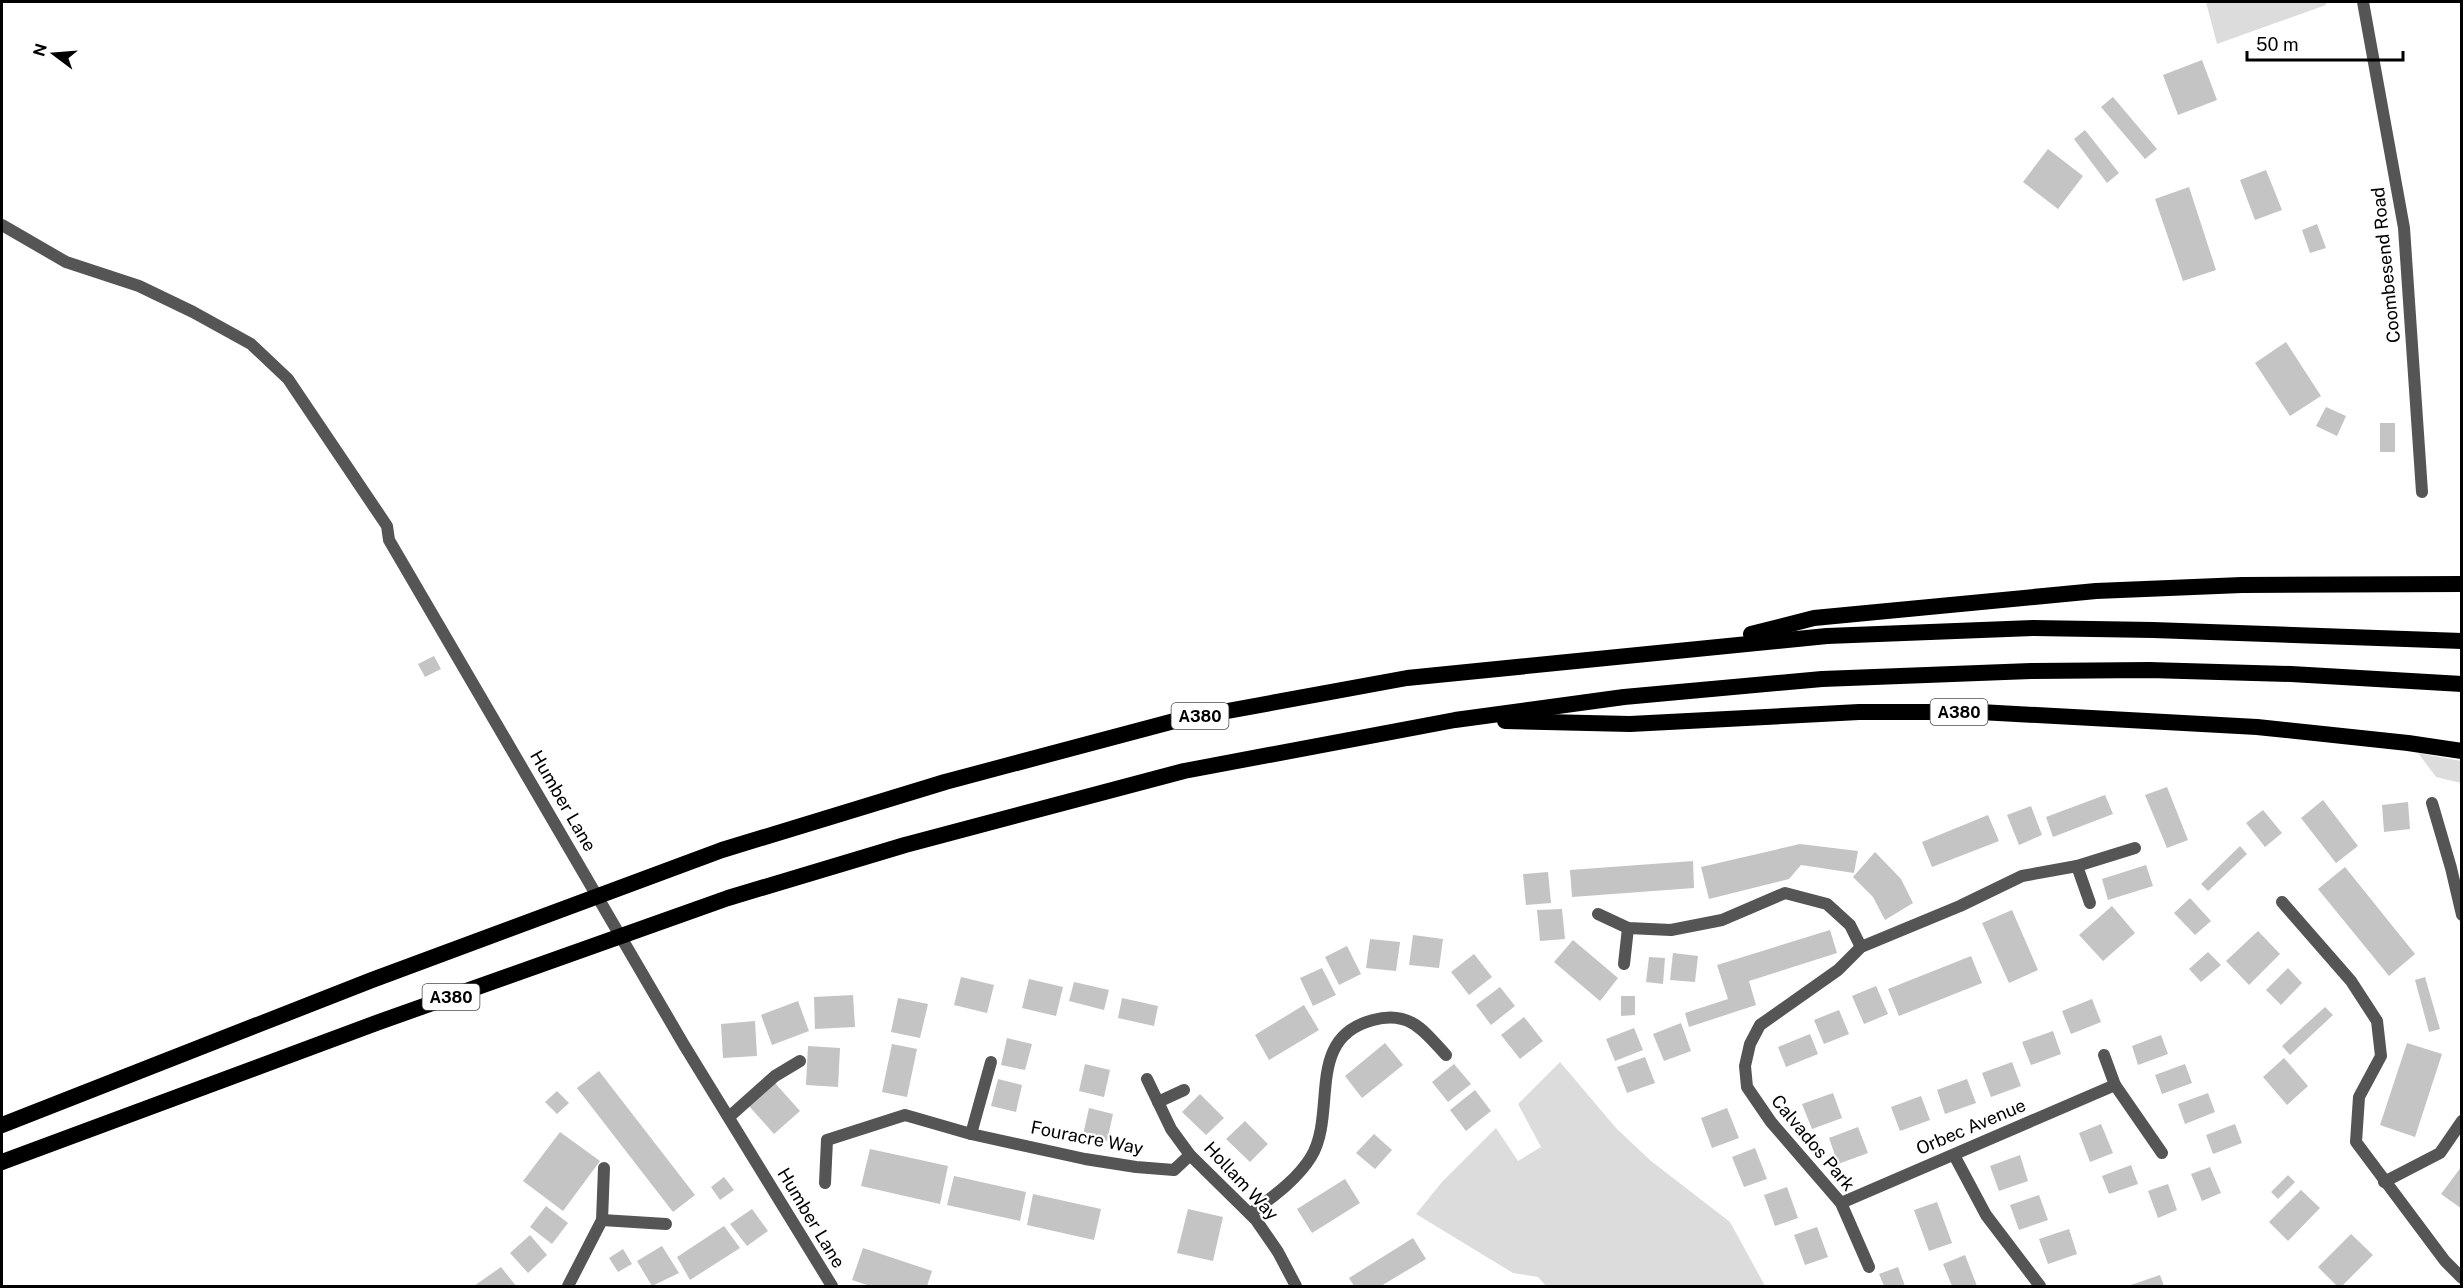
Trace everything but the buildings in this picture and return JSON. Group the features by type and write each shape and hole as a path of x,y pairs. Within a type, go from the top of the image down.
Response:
{"highway":[{"name":"A380","path":"1703,646 1814,618 2096,591 2242,585 2462,584"},
{"name":"A380","path":"2,1125 372,980 722,850 945,782 1178,720 1407,678 1703,646 1827,636 2032,628 2164,630 2462,641"},
{"name":"A380","path":"2,1162 368,1026 728,898 905,845 1184,771 1455,720 1751,684 1922,675 2149,670 2291,674 2462,684"},
{"name":"A380","path":"1455,720 1630,724 1859,712 1980,712 2257,727 2462,751"}],"street":[{"name":"Coombesend Road","path":"2363,2 2404,228 2422,492"},
{"name":"Humber Lane","path":"2,225 66,262 139,286 193,312 251,344 288,379 387,526 389,540 684,1045 832,1287"},
{"path":"2432,803 2462,915"},
{"name":"Calvados Park","path":"1869,1267 1841,1203 1754,1100 1748,1087 1745,1066 1750,1044 1760,1026 1838,970 1861,947 1960,906 2022,876 2077,866 2135,848"},
{"path":"2077,866 2090,903"},
{"path":"1598,914 1628,928 1671,930 1722,920 1785,893 1827,904 1850,925 1861,947"},
{"path":"2282,902 2351,981 2377,1021 2381,1056 2359,1097 2356,1142 2445,1261 2462,1278"},
{"path":"1624,964 1628,928"},
{"path":"1250,1214 1275,1195 1310,1157 1319,1138 1327,1065 1334,1049 1345,1036 1362,1023 1384,1017 1404,1019 1422,1027 1446,1055"},
{"path":"2104,1054 2115,1085 2162,1153"},
{"path":"729,1117 775,1076 800,1061"},
{"path":"971,1134 991,1062"},
{"name":"Hollam Way","path":"1147,1079 1171,1129 1190,1155 1250,1214 1278,1252 1296,1287"},
{"name":"Orbec Avenue","path":"1841,1203 2115,1085"},
{"path":"1158,1101 1184,1090"},
{"name":"Fouracre Way","path":"825,1183 827,1140 905,1115 971,1134 1085,1159 1136,1167 1174,1170 1190,1155"},
{"path":"2384,1182 2440,1153 2462,1121"},
{"path":"1954,1155 1986,1215 2040,1287"},
{"path":"568,1287 602,1220 604,1168"},
{"path":"602,1220 666,1224"}],"shaded area":[{"path":"2206,2 2326,2 2326,5 2217,44"},
{"path":"2418,753 2461,761 2461,783 2436,777"},
{"path":"1560,1062 1616,1128 1651,1161 1730,1222 1765,1286 1546,1286 1538,1277 1513,1273 1416,1214 1442,1182 1496,1128 1518,1161 1541,1147 1518,1104"}]}
